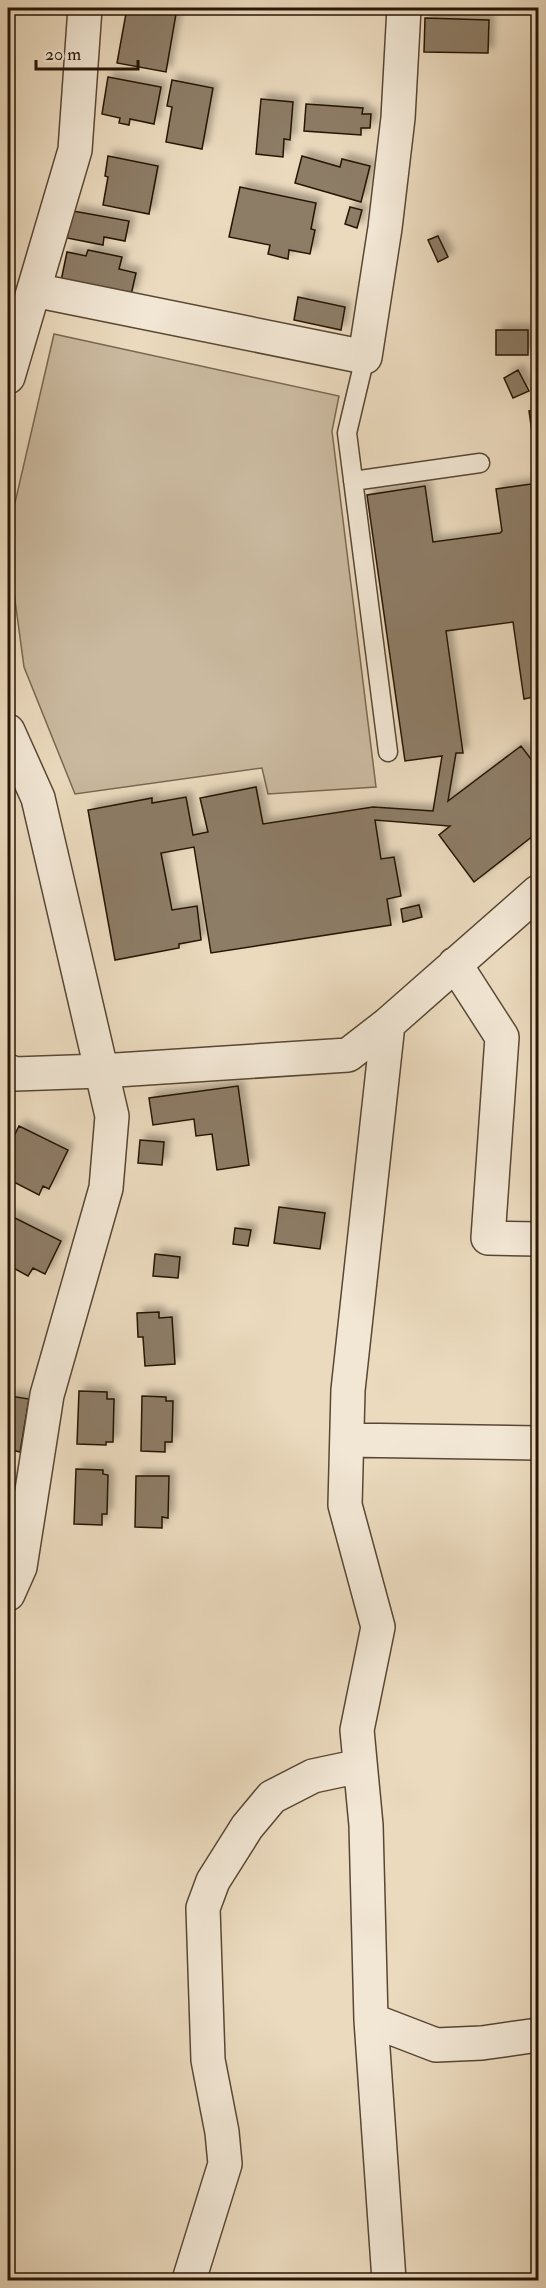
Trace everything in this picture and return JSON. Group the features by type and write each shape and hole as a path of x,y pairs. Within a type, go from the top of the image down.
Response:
{"street":[{"path":"8,377 75,150 85,8"},
{"path":"34,290 365,357 385,228 398,118 404,8"},
{"path":"8,731 38,798 111,1116 106,1188 47,1395 20,1567 8,1594"},
{"path":"8,1071 15,1074 101,1071 348,1055 388,1024 538,892"},
{"path":"455,964 502,1037 488,1238 538,1239"},
{"path":"388,1024 348,1390 345,1505 378,1627 357,1730 366,1825 371,2020 388,2280"},
{"path":"347,1440 538,1443"},
{"path":"189,2280 225,2164 222,2132 208,2060 203,1908 213,1881 235,1845 272,1797 313,1776 360,1766"},
{"path":"371,2020 436,2045 482,2043 538,2035"}],"lane":[{"path":"365,357 346,433 388,752"},
{"path":"353,481 480,463"}],"shaded area":[{"path":"54,334 339,396 332,431 376,787 268,794 262,768 75,794 24,667 8,548 8,533"}],"building":[{"path":"127,8 176,14 166,72 117,63"},
{"path":"425,18 489,20 488,53 424,52"},
{"path":"108,77 161,87 154,124 130,119 129,125 119,123 120,118 102,114"},
{"path":"172,80 213,88 202,149 166,142 172,107 167,106"},
{"path":"261,99 293,102 290,140 284,139 283,157 256,154"},
{"path":"306,104 363,108 362,114 371,114 370,128 361,128 361,135 304,131"},
{"path":"108,156 158,166 149,214 103,205 108,177 105,176"},
{"path":"302,156 340,167 342,159 370,166 361,202 295,183"},
{"path":"240,187 316,203 311,229 315,230 310,254 289,250 288,259 268,254 270,245 229,237"},
{"path":"350,207 362,210 357,228 345,224"},
{"path":"73,211 129,221 125,241 104,237 103,245 67,238"},
{"path":"438,236 448,257 438,262 428,240"},
{"path":"88,250 122,257 119,269 136,273 131,295 61,281 67,252 86,256"},
{"path":"298,297 345,307 341,330 294,320"},
{"path":"496,330 528,330 528,355 496,355"},
{"path":"518,370 529,391 513,398 504,378"},
{"path":"538,410 538,431 532,432 529,411"},
{"path":"538,483 538,696 524,699 513,622 446,631 463,753 456,753 448,801 521,746 534,763 538,760 538,832 474,882 439,835 450,826 375,820 381,859 394,857 401,896 387,899 391,925 211,953 194,847 161,853 172,910 197,906 201,940 179,944 179,948 115,960 88,810 152,798 152,803 186,797 193,835 208,832 200,798 256,787 263,824 373,807 433,811 442,756 405,761 367,495 425,486 433,542 500,533 502,531 496,489"},
{"path":"419,905 422,917 403,922 401,909"},
{"path":"238,1086 249,1165 217,1170 212,1134 196,1136 194,1119 153,1125 149,1098"},
{"path":"19,1126 68,1150 49,1189 43,1186 39,1195 8,1179 8,1138 12,1140"},
{"path":"140,1140 164,1142 162,1165 138,1163"},
{"path":"279,1207 325,1213 320,1249 274,1243"},
{"path":"9,1215 61,1241 45,1274 33,1268 28,1276 8,1265"},
{"path":"235,1228 251,1230 248,1246 233,1244"},
{"path":"155,1254 180,1257 178,1278 153,1276"},
{"path":"159,1312 159,1318 172,1317 175,1364 145,1366 143,1337 138,1337 137,1313"},
{"path":"79,1391 107,1392 107,1399 114,1399 113,1442 106,1442 106,1445 77,1444"},
{"path":"10,1396 29,1399 20,1452 8,1449 8,1401"},
{"path":"142,1396 166,1397 166,1401 173,1401 172,1442 165,1442 165,1452 141,1451"},
{"path":"76,1469 103,1470 103,1474 108,1475 107,1514 102,1514 102,1525 74,1524"},
{"path":"136,1476 169,1476 168,1518 162,1517 162,1528 135,1527"},
{"path":"8,1478 13,1479 9,1500 8,1500"}]}
